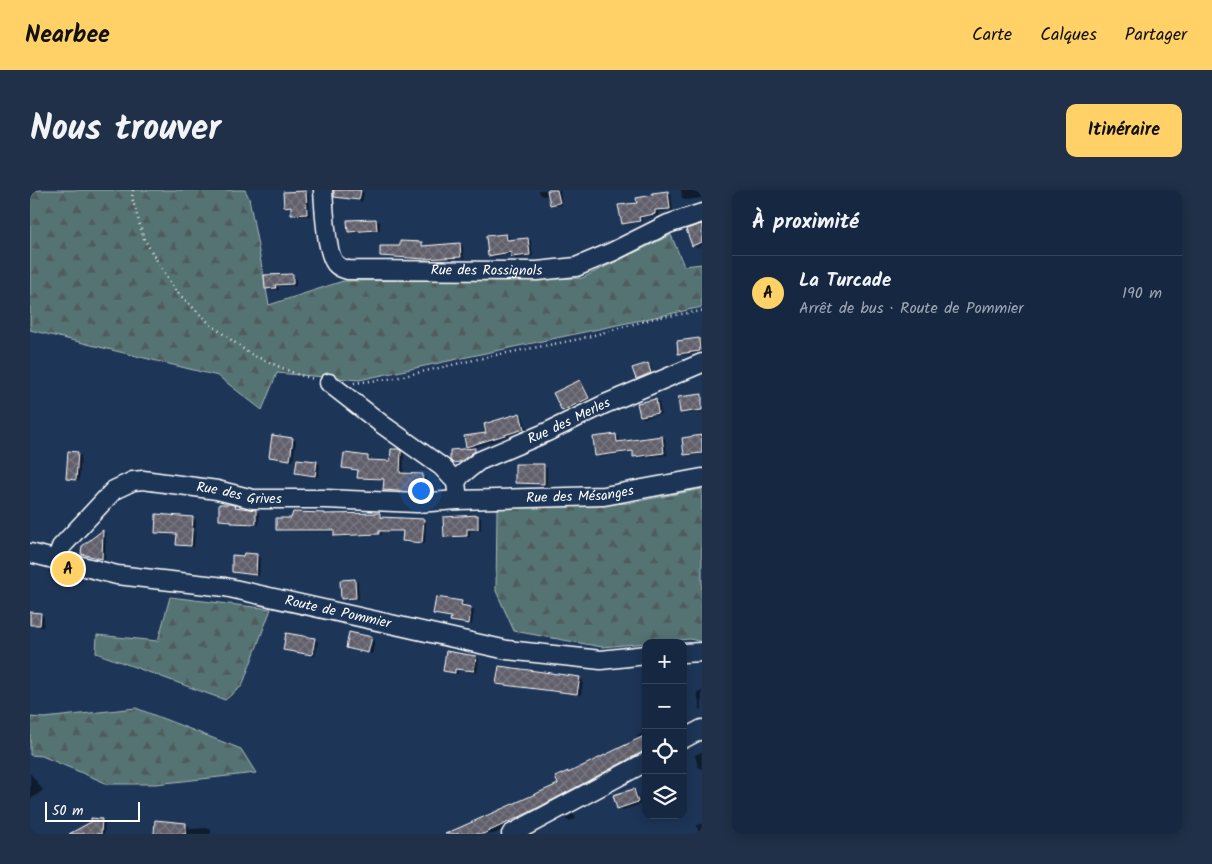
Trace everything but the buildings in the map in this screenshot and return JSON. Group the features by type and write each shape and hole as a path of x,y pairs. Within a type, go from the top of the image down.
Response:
{"street":[{"name":"Rue des Rossignols","path":"323,190 327,232 333,260 336,265 348,270 537,271 576,267 612,252 662,227 702,212"},
{"name":"Rue des Merles","path":"457,491 461,475 479,461 545,433 604,404 702,363"},
{"path":"329,383 442,467 457,491"},
{"name":"Rue des Mésanges","path":"457,491 604,496 702,478"},
{"name":"Rue des Grives","path":"56,560 62,547 114,490 133,481 143,480 217,490 253,499 270,500 326,499 418,503 457,491"},
{"name":"Route de Pommier","path":"30,553 117,575 225,588 507,650 601,660 642,655"},
{"path":"687,652 702,652"},
{"path":"687,737 702,728"},
{"path":"511,834 642,764"}],"path":[{"path":"133,190 132,198 144,239 174,289 203,317 250,354 296,374 329,383 358,383 395,378 491,356 580,339 655,318 702,312"}],"green space":[{"path":"30,190 245,190 249,198 269,305 343,281 582,278 671,235 684,266 702,264 702,307 359,380 277,373 262,410 218,376 30,330"},
{"path":"702,489 702,642 690,639 642,639 642,643 602,647 514,631 496,591 497,508 628,503"},
{"path":"170,597 271,609 242,686 225,700 96,653 97,635 158,641"},
{"path":"136,708 241,749 256,773 156,784 108,784 42,756 30,755 30,717 44,718"}],"place":[{"name":"La Turcade","path":"68,569"}]}
